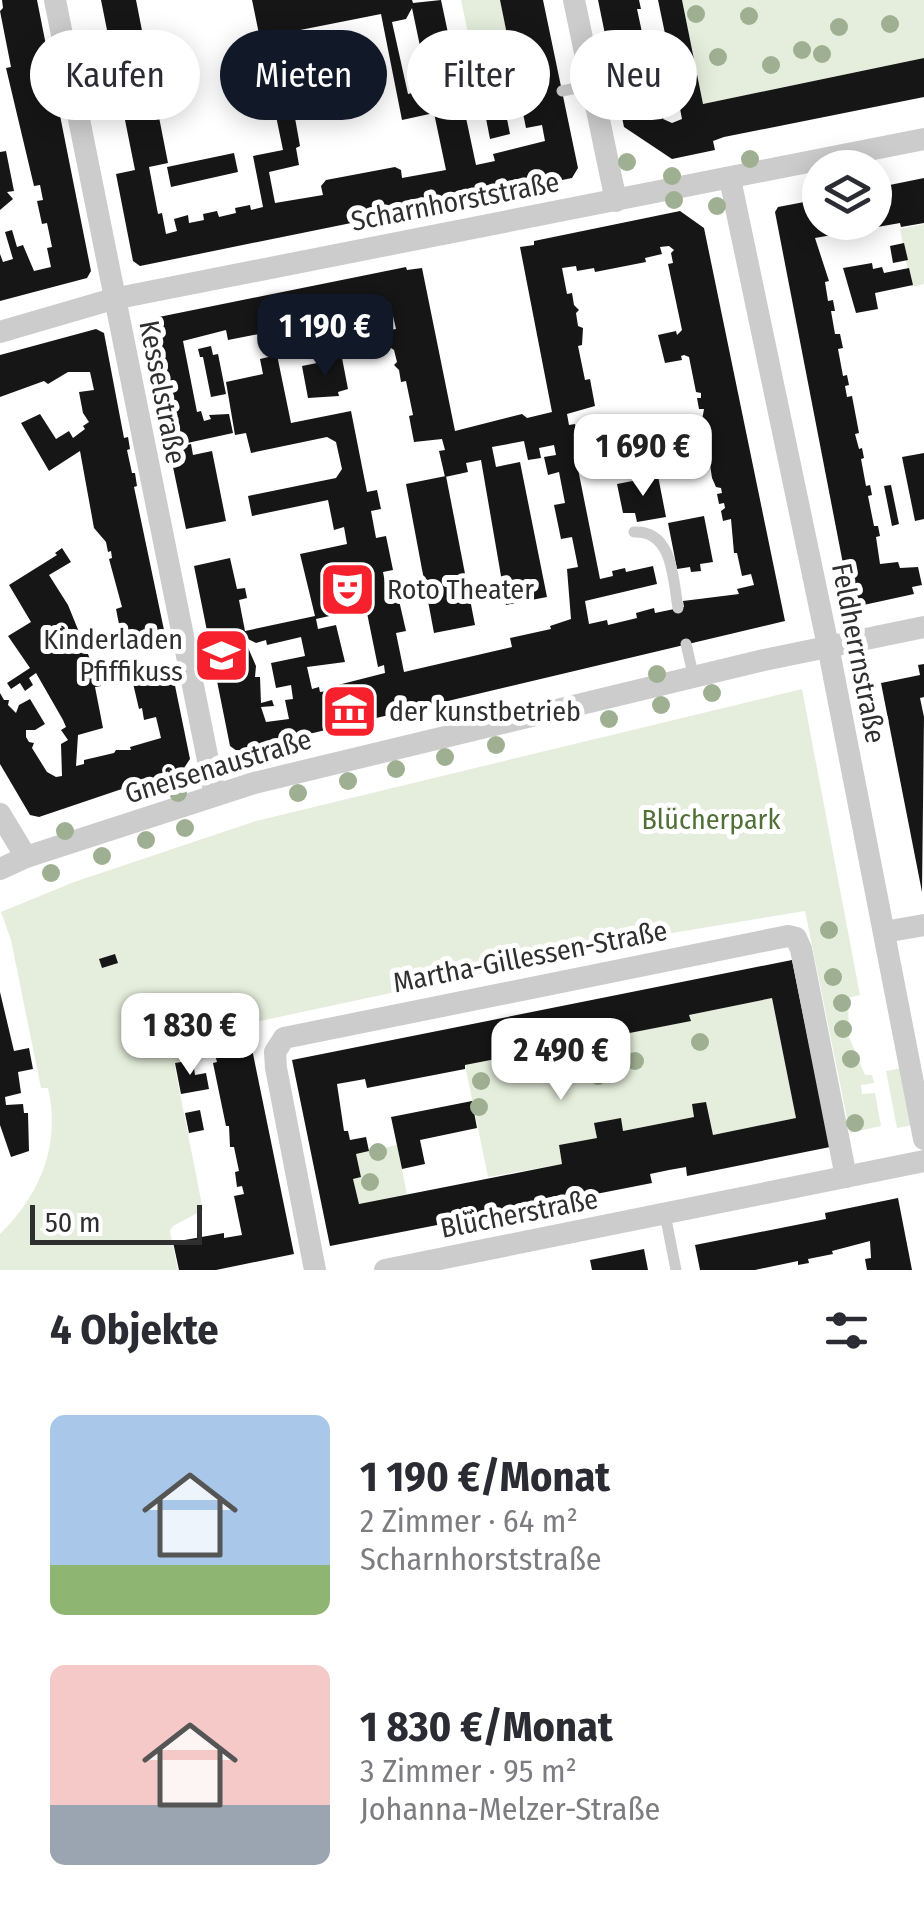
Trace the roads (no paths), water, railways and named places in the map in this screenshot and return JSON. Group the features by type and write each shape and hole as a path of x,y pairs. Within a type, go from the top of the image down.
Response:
{"street":[{"name":"Kesselstraße","path":"55,0 215,795"},
{"path":"574,0 580,30"},
{"path":"599,120 616,200"},
{"name":"Scharnhorststraße","path":"0,332 113,299 924,139"},
{"name":"Feldherrnstraße","path":"730,179 828,646 924,1139"},
{"name":"Gneisenaustraße","path":"0,869 215,795 299,772 828,646 924,627"},
{"path":"0,814 26,857"},
{"path":"884,932 924,925"},
{"name":"Martha-Gillessen-Straße","path":"315,1270 276,1068 278,1044 294,1035 393,1014 788,936 796,938 802,948 846,1177"},
{"name":"Blücherstraße","path":"384,1270 924,1162"}],"lane":[{"path":"562,92 570,90"},
{"path":"634,532 649,532 664,546 678,608"},
{"path":"686,644 694,678"},
{"path":"665,1214 676,1270"}],"place":[{"name":"Roto Theater","path":"348,589"},
{"name":"Kinderladen Pfiffikuss","path":"222,655"},
{"name":"der kunstbetrieb","path":"350,711"}],"park label":[{"name":"Blücherpark","path":"711,819"}]}
